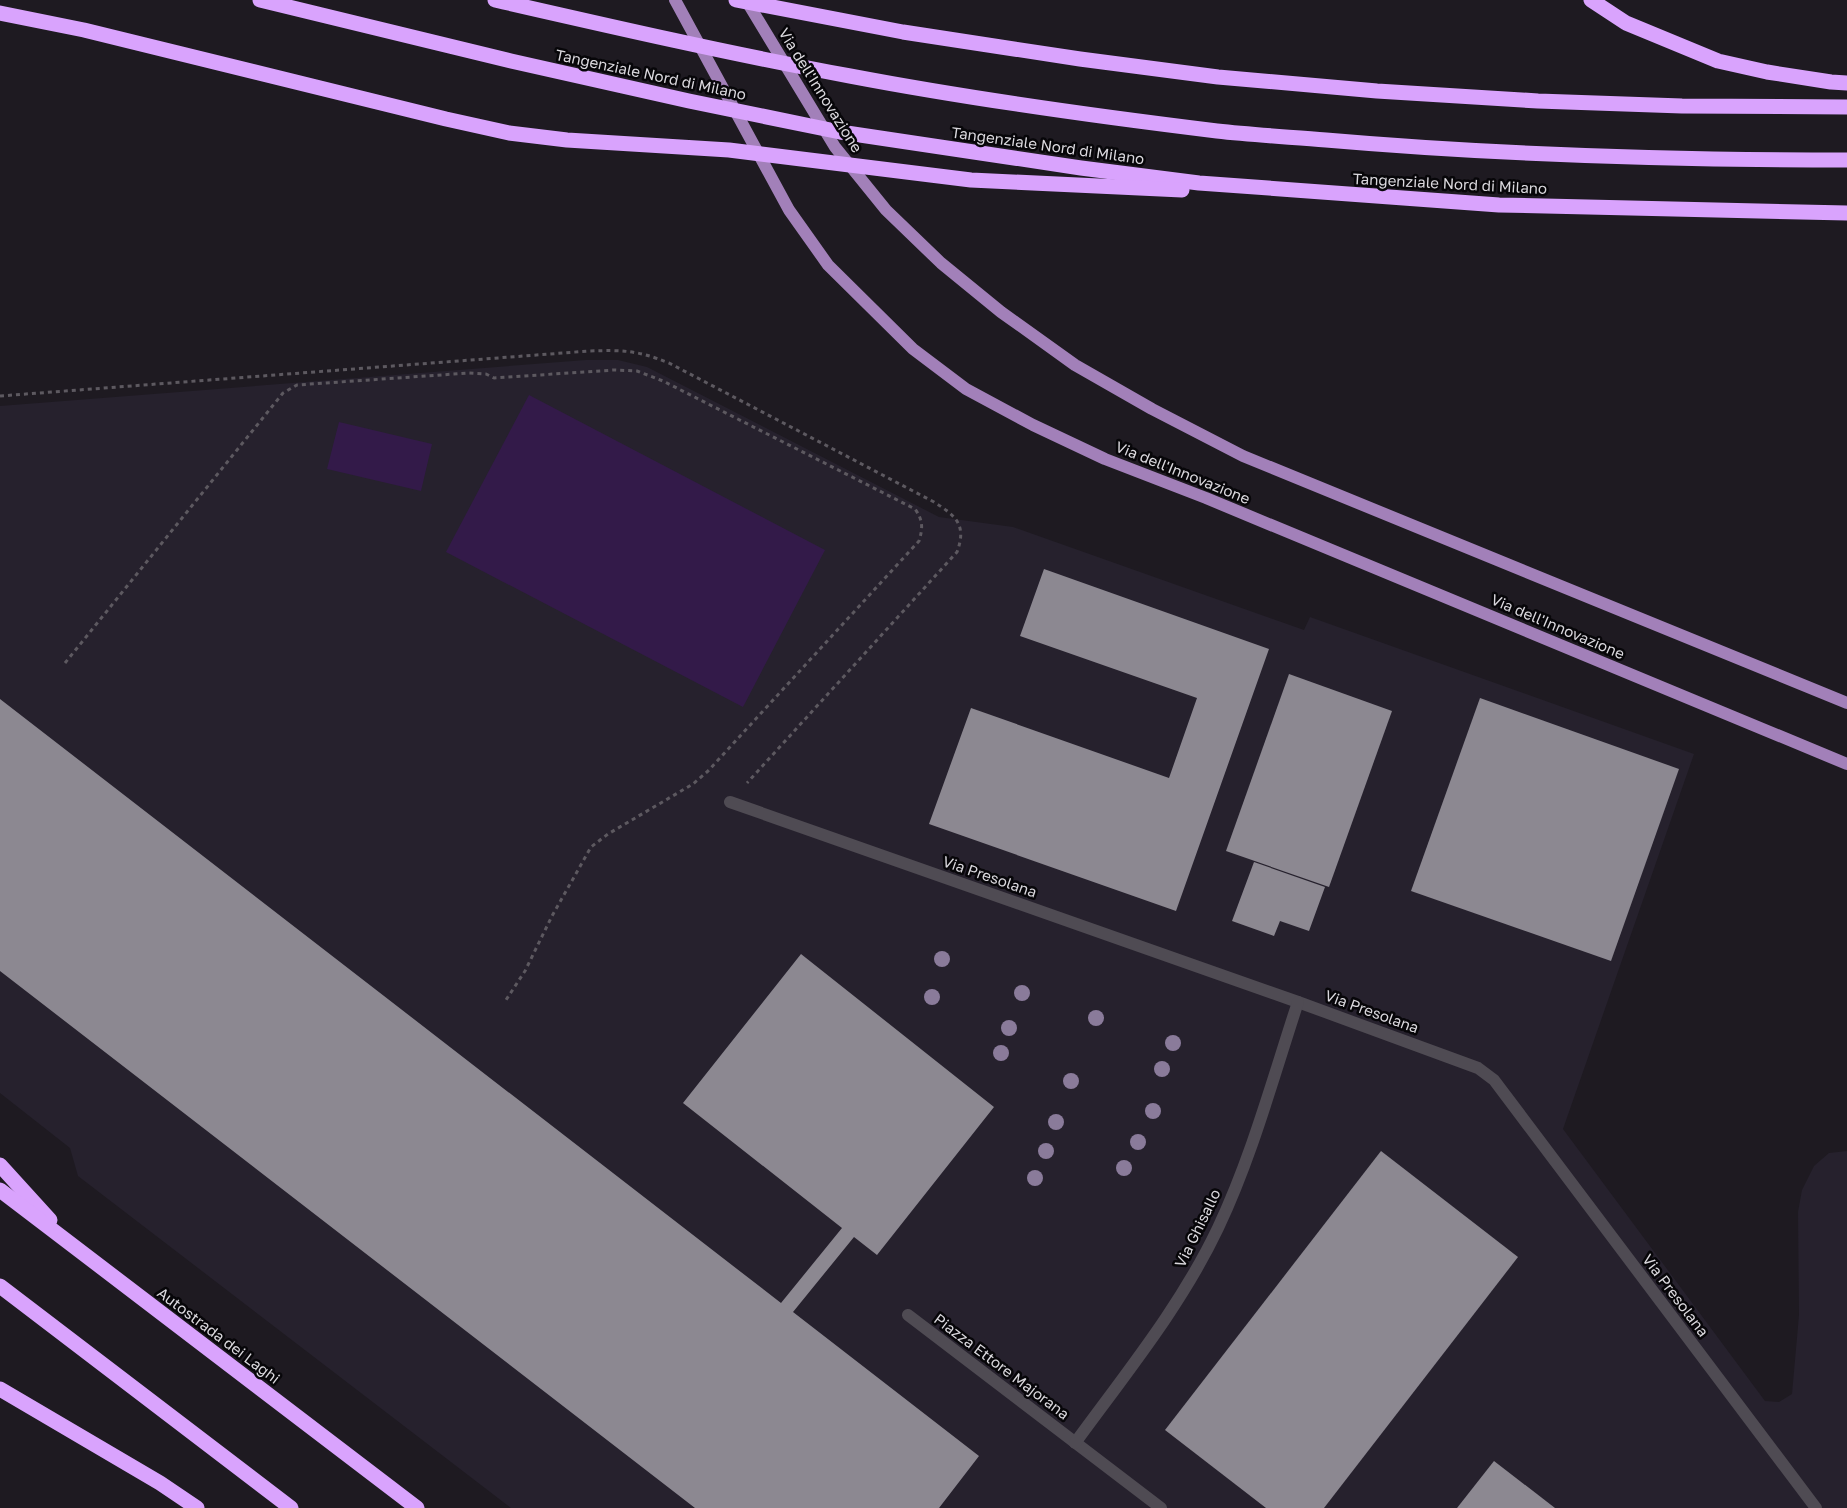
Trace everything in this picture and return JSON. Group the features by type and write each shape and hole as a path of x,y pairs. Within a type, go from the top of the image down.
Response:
{"highway":[{"name":"Tangenziale Nord di Milano","path":"260,0 511,61 840,132 956,150 1199,183 1508,206 1847,212"},
{"path":"495,0 639,33 851,77 1077,113 1220,131 1399,146 1573,156 1847,160"},
{"path":"736,0 800,14 903,32 1080,59 1218,77 1538,101 1682,106 1847,107"},
{"path":"1591,0 1626,23 1718,61 1767,72 1847,83"},
{"path":"0,13 84,30 510,133 567,140 728,150 970,180 1403,199"},
{"path":"0,1165 76,1248"},
{"name":"Autostrada dei Laghi","path":"0,1190 417,1508"},
{"path":"0,1286 291,1508"},
{"path":"0,1389 160,1483 197,1508"}],"main road":[{"name":"Via dell'Innovazione","path":"675,0 789,210 828,265 913,349 966,389 1033,425 1105,459 1216,501 1847,764"},
{"name":"Via dell'Innovazione","path":"746,0 834,147 886,210 941,263 978,294 1000,312 1075,365 1152,409 1242,456 1847,703"}],"street":[{"name":"Via Presolana","path":"730,802 1298,1002 1478,1068 1494,1080 1816,1508"},
{"name":"Via Ghisallo","path":"1075,1443 1176,1304 1217,1229 1234,1192 1259,1122 1298,1002"},
{"name":"Piazza Ettore Majorana","path":"908,1315 1161,1508"}],"path":[{"path":"0,396 589,351 624,350 646,354 669,363 925,497 949,512 959,525 962,540 957,552 730,802"},
{"path":"65,663 283,393 298,386 469,373 486,374 494,378 637,370 663,380 915,509 921,517 923,529 920,541 708,771 693,784 608,834 591,847 552,916 525,971 504,1003"}],"shaded area":[{"path":"586,360 618,360 647,367 939,517 1013,527 1304,630 1310,617 1694,754 1563,1129 1765,1401 1779,1402 1792,1394 1799,1315 1798,1212 1802,1190 1814,1166 1829,1153 1847,1151 1847,1508 511,1508 78,1176 70,1148 0,1093 0,406"},
{"path":"529,395 825,550 743,707 446,552"},
{"path":"339,422 432,444 421,491 327,469"}],"building":[{"path":"1044,569 1269,649 1176,911 929,824 971,708 1169,778 1197,698 1020,636"},
{"path":"1289,674 1392,711 1329,887 1226,851"},
{"path":"1480,698 1679,769 1611,961 1411,891"},
{"path":"0,699 781,1303 842,1228 683,1103 801,954 994,1107 877,1255 854,1237 793,1312 979,1456 939,1508 695,1508 0,971"},
{"path":"1254,862 1325,887 1309,931 1280,921 1274,936 1232,921"},
{"path":"1381,1151 1518,1257 1324,1508 1266,1508 1165,1430"},
{"path":"1494,1461 1555,1508 1457,1508"}]}
